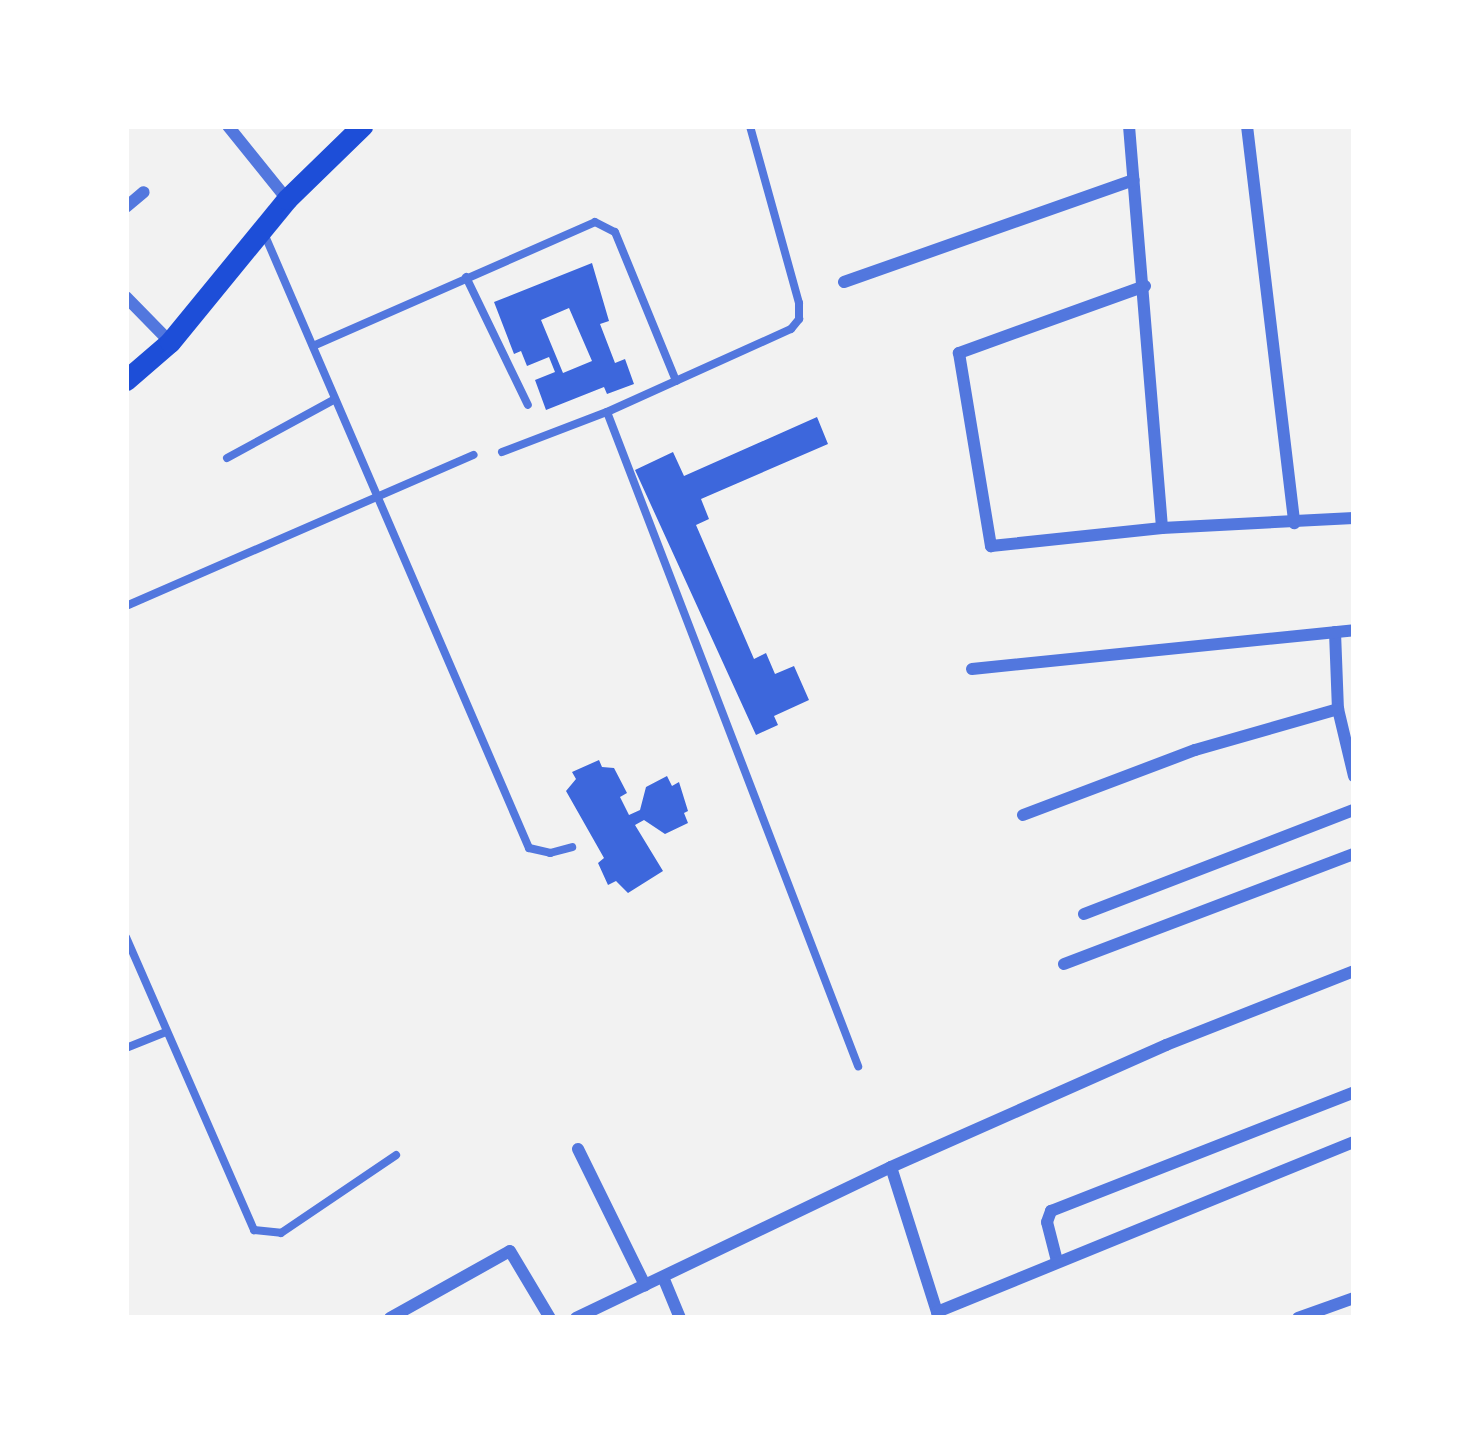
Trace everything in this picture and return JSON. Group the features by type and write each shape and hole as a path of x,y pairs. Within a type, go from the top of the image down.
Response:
{"main road":[{"path":"126,380 170,342 287,199 362,126"}],"street":[{"path":"228,126 287,199"},
{"path":"1129,126 1162,528"},
{"path":"1247,126 1294,524"},
{"path":"844,282 1134,180"},
{"path":"126,207 144,192"},
{"path":"1144,286 959,353 985,536 991,546 1162,528 1354,518"},
{"path":"126,297 170,342"},
{"path":"973,669 1354,630"},
{"path":"1335,632 1338,709 1354,776"},
{"path":"1024,815 1195,750 1338,709"},
{"path":"1084,914 1354,810"},
{"path":"1064,964 1354,854"},
{"path":"576,1318 891,1167 1166,1045 1354,971"},
{"path":"1057,1261 1047,1222 1051,1211 1354,1092"},
{"path":"891,1167 938,1315 1057,1261 1354,1142"},
{"path":"578,1149 645,1285"},
{"path":"389,1318 511,1251 550,1318"},
{"path":"663,1276 680,1318"},
{"path":"1298,1318 1354,1298"}],"lane":[{"path":"502,452 676,382 791,329 799,319 800,303 750,126"},
{"path":"313,346 577,228 608,224 676,382"},
{"path":"262,229 529,848 550,853 572,847"},
{"path":"466,277 528,405"},
{"path":"227,458 335,399"},
{"path":"607,412 858,1066"},
{"path":"126,606 474,455"},
{"path":"126,938 254,1230 280,1233 396,1155"},
{"path":"126,1048 166,1032"}],"building":[{"path":"592,263 609,321 600,324 615,363 625,359 634,384 607,394 604,387 546,410 535,380 555,372 549,357 527,366 521,351 514,354 494,302","holes":["569,308 592,361 563,373 541,320"]},
{"path":"817,417 828,444 701,499 709,519 696,525 754,659 766,653 775,674 794,666 809,700 774,716 778,725 756,735 635,470 673,452 684,476"},
{"path":"599,760 602,767 614,768 627,793 620,797 629,815 640,810 646,787 667,776 672,786 679,782 688,811 684,813 688,823 665,834 644,820 635,825 663,871 628,893 616,881 608,885 598,863 604,858 566,791 576,779 572,772"}]}
